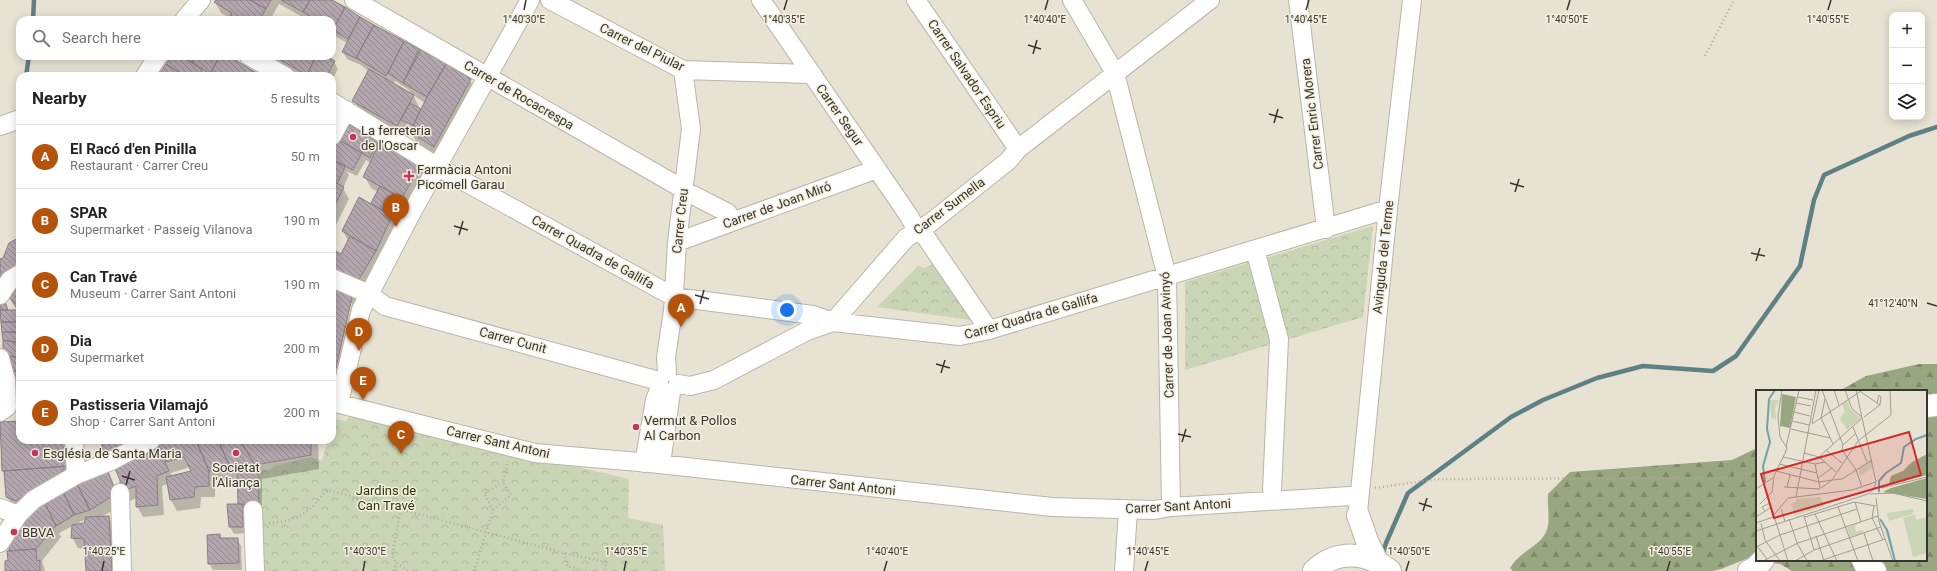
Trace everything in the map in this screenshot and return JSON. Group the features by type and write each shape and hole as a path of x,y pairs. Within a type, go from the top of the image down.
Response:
{"main road":[{"path":"1337,557 1350,538 1359,502"},
{"path":"1359,502 1367,541 1383,566"},
{"path":"1314,571 1322,564 1337,557 1354,555 1369,558 1383,566"},
{"path":"1749,571 1755,568 1762,561"},
{"path":"1864,561 1866,566 1875,571"}],"street":[{"path":"187,16 201,0"},
{"name":"Carrer de Rocacrespa","path":"354,0 688,192 728,213"},
{"path":"336,399 361,310 530,0"},
{"name":"Carrer del Piular","path":"550,0 683,70 812,74"},
{"name":"Carrer Segur","path":"761,0 909,216 917,231 925,236 989,330"},
{"name":"Carrer Salvador Espriu","path":"916,0 1018,149"},
{"name":"Carrer de Joan Avinyó","path":"1072,0 1115,73 1167,277 1171,507"},
{"name":"Carrer Sumella","path":"667,383 690,386 714,380 807,331 833,322 906,238 1008,161 1018,149 1210,0"},
{"name":"Carrer Enric Morera","path":"1298,0 1326,229"},
{"name":"Avinguda del Terme","path":"1359,502 1388,209 1412,0"},
{"path":"148,72 155,60"},
{"path":"256,60 278,72"},
{"name":"Carrer Creu","path":"653,464 667,383 666,357 674,297 677,242 688,192 691,129 683,70"},
{"path":"336,119 339,106"},
{"name":"Carrer Quadra de Gallifa","path":"339,106 438,167 674,297 813,315 833,322 960,336 989,330 1388,209"},
{"path":"0,126 16,120"},
{"name":"Carrer de Joan Miró","path":"677,242 877,169"},
{"path":"1257,257 1279,339 1272,490"},
{"path":"0,295 10,280 16,276"},
{"name":"Carrer Cunit","path":"336,280 369,294 385,306 667,383"},
{"path":"0,358 9,408"},
{"name":"Carrer Sant Antoni","path":"336,403 535,453 653,464 1052,507 1154,510 1171,507 1350,496 1359,502"},
{"path":"74,444 76,475"},
{"path":"0,543 18,515 32,500 76,475 109,462 143,444"},
{"path":"120,493 122,571"},
{"path":"0,508 18,515"},
{"path":"253,510 255,571"},
{"path":"1124,571 1128,510"}],"path":[{"path":"1705,56 1734,0"},
{"path":"1880,390 1917,381 1937,382"},
{"path":"493,510 484,494 503,482 509,460"},
{"path":"1359,502 1438,479 1728,478 1756,471"},
{"path":"474,571 493,510 511,495 503,482"},
{"path":"267,524 282,522 300,516 313,507 321,494 328,490 564,553 606,562 605,571"},
{"path":"404,494 392,555 396,563 409,571"},
{"path":"564,553 567,566 586,571"},
{"path":"394,571 396,563"}],"green space":[{"path":"1373,226 1363,317 1185,370 1185,282"},
{"path":"936,262 978,321 877,307 918,266 924,268"},
{"path":"1919,364 1937,364 1937,571 1792,571 1780,564 1760,561 1927,561 1927,390 1841,390 1866,376"},
{"name":"Jardins de Can Travé","path":"352,414 629,479 628,518 663,525 665,571 262,571 258,470 269,470 275,466 311,457 322,461 327,444 336,444 336,419 346,421"},
{"path":"1756,448 1756,560 1746,559 1712,571 1513,571 1510,568 1514,562 1543,537 1546,532 1549,519 1548,494 1570,472 1732,460"}],"building":[{"path":"216,0 250,0 266,9 262,16 230,16 232,13 214,2"},
{"path":"250,0 271,0 266,9"},
{"path":"281,0 310,0 303,12"},
{"path":"310,0 332,0 345,7 336,24 336,16 310,16 303,12"},
{"path":"345,7 360,17 348,39 336,32 336,24"},
{"path":"360,17 374,25 356,58 342,52"},
{"path":"374,25 404,41 386,76 356,58"},
{"path":"404,41 421,50 403,83 388,73"},
{"path":"419,49 446,64 427,97 403,83"},
{"path":"168,60 188,60 202,70 201,72 179,72 166,64"},
{"path":"193,60 218,60 211,72 207,72 192,62"},
{"path":"218,60 235,60 253,71 213,72 211,71"},
{"path":"281,60 314,60 308,72 302,72"},
{"path":"314,60 335,61 329,72 308,72"},
{"path":"166,64 179,72 161,72"},
{"path":"446,64 471,79 434,147 410,132 427,97"},
{"path":"369,69 414,95 397,126 352,101"},
{"path":"410,103 421,109 413,126 401,120"},
{"path":"348,124 379,141 370,158 339,140"},
{"path":"339,140 362,153 353,170 336,161 336,146"},
{"path":"380,142 421,164 402,198 363,177"},
{"path":"336,161 345,167 336,183"},
{"path":"336,183 344,187 336,203"},
{"path":"380,186 402,198 392,216 371,203"},
{"path":"359,197 392,216 376,251 342,231"},
{"path":"350,236 376,251 358,281 336,272 336,251 341,254"},
{"path":"16,239 16,269 0,285 0,259 3,258 9,243"},
{"path":"16,283 16,307 6,292"},
{"path":"336,287 353,293 336,368"},
{"path":"3,296 8,310 0,310 0,299"},
{"path":"0,310 16,310 16,322 1,322"},
{"path":"1,322 16,322 16,332 2,332"},
{"path":"2,332 16,332 16,342 3,340"},
{"path":"3,340 16,342 16,357 3,355"},
{"path":"3,355 16,357 16,371 6,369"},
{"path":"16,371 16,400 12,400 7,373"},
{"name":"Església de Santa Maria","path":"16,421 16,444 68,444 70,466 2,471 0,422"},
{"path":"102,444 129,444 104,456"},
{"path":"150,444 156,444 169,471 157,476 158,505 136,507 136,486 123,491 120,488 120,480 113,464"},
{"path":"157,444 198,444 209,471 209,486 195,487 194,497 170,500 166,477 191,471 184,457 166,462"},
{"path":"198,444 220,444 231,469 209,471"},
{"name":"Societat l'Aliança","path":"220,444 242,444 258,470 231,469"},
{"path":"242,444 311,444 311,455 255,465"},
{"path":"64,466 64,471 61,472 63,476 37,488 16,501 6,497 4,471"},
{"path":"106,467 115,489 110,493 111,497 90,510 76,482"},
{"path":"237,469 258,470 259,505 238,504"},
{"path":"76,482 90,510 74,515 62,489"},
{"path":"62,489 74,515 56,526 43,499"},
{"path":"43,499 56,526 36,549 9,551 9,537"},
{"path":"227,504 243,504 243,527 229,527"},
{"path":"109,516 112,571 86,571 84,539 71,538 72,525 84,523 86,517"},
{"path":"220,534 220,538 238,538 239,563 208,564 207,535"},
{"path":"36,549 37,561 40,560 40,571 5,571 5,561 8,560 7,551"}],"waterway":[{"path":"33,16 34,0"},
{"path":"27,72 28,60"},
{"path":"1382,556 1386,543 1408,493 1511,417 1543,400 1597,378 1643,366 1713,371 1736,356 1800,266 1814,200 1824,175 1909,136 1937,127"}],"place":[{"name":"La ferreteria de l'Oscar","path":"353,137"},
{"name":"Farmàcia Antoni Picomell Garau","path":"409,176"},
{"name":"SPAR","path":"396,227"},
{"name":"El Racó d'en Pinilla","path":"681,327"},
{"name":"Dia","path":"359,351"},
{"name":"Pastisseria Vilamajó","path":"363,400"},
{"name":"Vermut & Pollos Al Carbon","path":"636,427"},
{"name":"Església de Santa Maria","path":"35,453"},
{"name":"Societat l'Aliança","path":"236,453"},
{"name":"Can Travé","path":"401,454"},
{"name":"BBVA","path":"14,532"}]}
